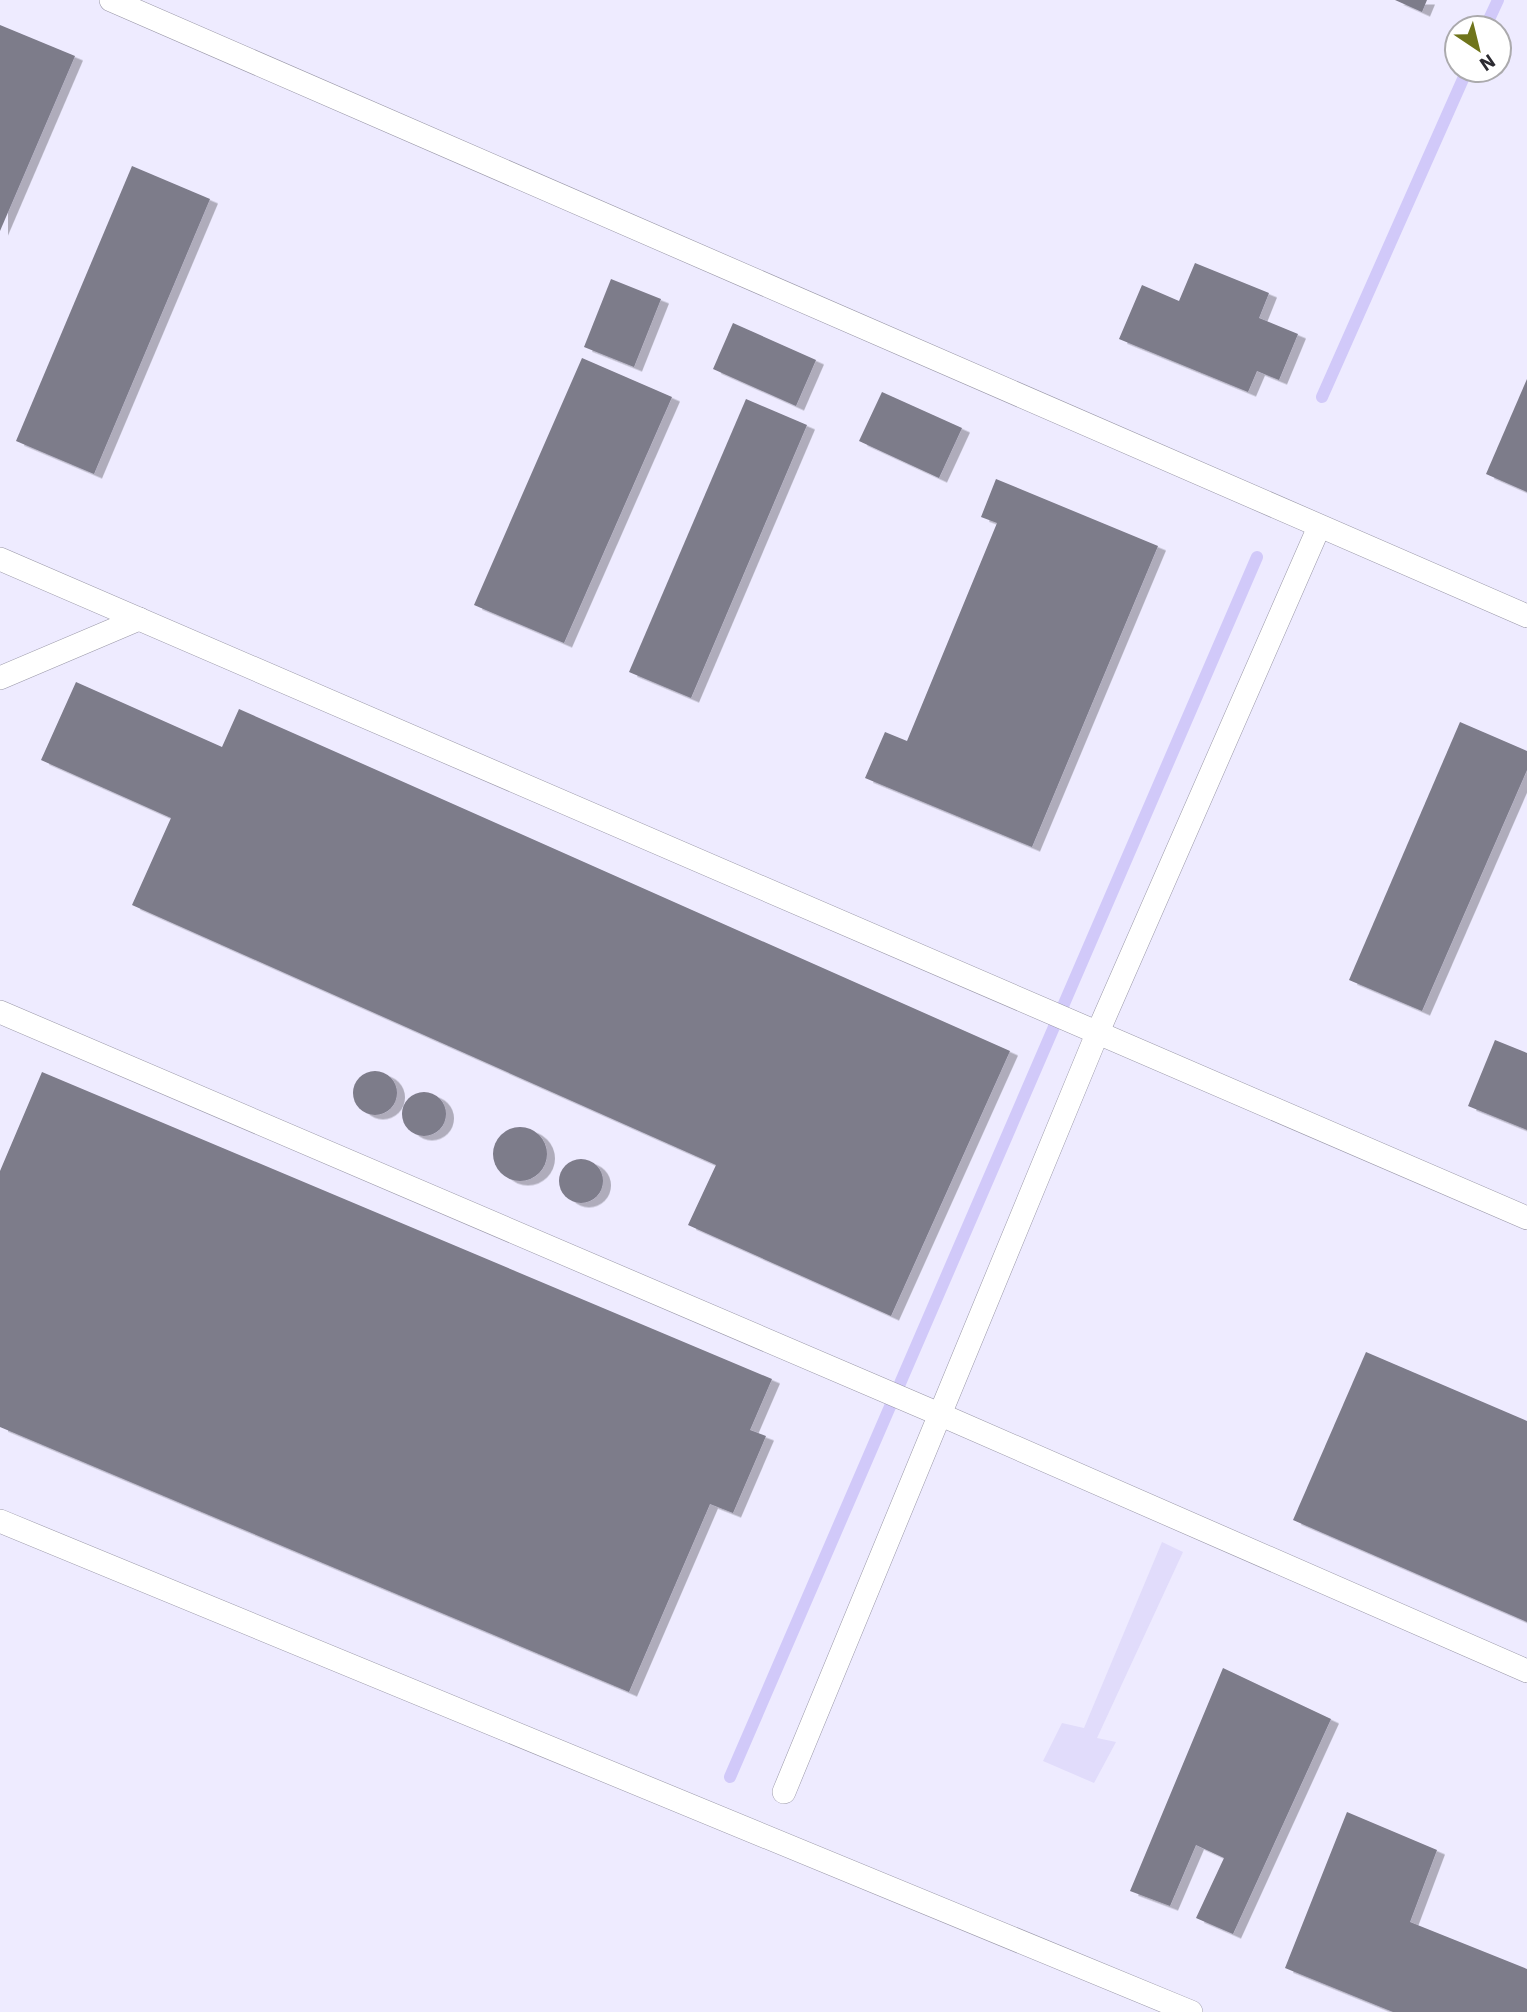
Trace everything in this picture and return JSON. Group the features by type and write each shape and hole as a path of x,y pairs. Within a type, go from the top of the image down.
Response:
{"lane":[{"path":"111,0 1527,616"},
{"path":"784,1792 1097,1034 1320,527"},
{"path":"0,559 1527,1218"},
{"path":"0,678 139,619"},
{"path":"0,1012 939,1414 1527,1671"},
{"path":"0,1521 1191,2012"}],"shaded area":[{"path":"0,0 1527,0 1527,2012 0,2012"},
{"path":"1162,1542 1183,1552 1097,1738 1116,1742 1094,1783 1043,1761 1062,1723 1084,1728"}],"building":[{"path":"1395,0 1427,0 1422,12"},
{"path":"0,25 75,56 0,231"},
{"path":"132,166 210,199 94,474 16,441"},
{"path":"1195,263 1269,293 1259,318 1298,334 1279,380 1257,371 1248,392 1119,339 1142,285 1179,301"},
{"path":"611,279 661,299 634,367 584,347"},
{"path":"733,323 816,360 796,406 713,369"},
{"path":"582,358 672,397 564,643 474,605"},
{"path":"1527,379 1527,492 1486,474"},
{"path":"882,392 962,428 939,478 859,441"},
{"path":"746,399 807,425 691,698 629,672"},
{"path":"996,479 1158,546 1032,847 865,778 885,732 907,741 997,523 981,517"},
{"path":"76,682 222,747 239,709 1010,1051 891,1316 688,1225 716,1165 132,905 171,818 41,760"},
{"path":"1460,722 1527,751 1527,770 1422,1011 1349,980"},
{"path":"1495,1040 1527,1053 1527,1130 1468,1106"},
{"path":"375,1071 384,1072 391,1077 396,1084 396,1102 391,1109 384,1114 375,1115 366,1114 359,1109 354,1102 353,1093 354,1084 359,1077 366,1072"},
{"path":"42,1072 772,1379 750,1430 766,1436 733,1513 710,1504 629,1692 0,1427 0,1171"},
{"path":"424,1092 433,1093 440,1098 445,1105 445,1123 440,1130 433,1135 424,1136 415,1135 408,1130 403,1123 402,1114 403,1105 408,1098 415,1093"},
{"path":"520,1127 539,1135 547,1154 539,1173 520,1181 501,1173 493,1154 501,1135"},
{"path":"581,1159 590,1160 597,1165 602,1172 602,1190 597,1197 590,1202 581,1203 572,1202 565,1197 560,1190 559,1181 560,1172 565,1165 572,1160"},
{"path":"1366,1352 1527,1421 1527,1622 1293,1520"},
{"path":"1223,1668 1331,1719 1233,1934 1196,1918 1224,1858 1196,1845 1170,1906 1130,1891"},
{"path":"1347,1812 1437,1850 1410,1922 1527,1969 1527,2012 1393,2012 1285,1968"}],"waterway":[{"path":"1492,14 1498,0"},
{"path":"1322,397 1461,84"},
{"path":"730,1777 1257,557"}]}
